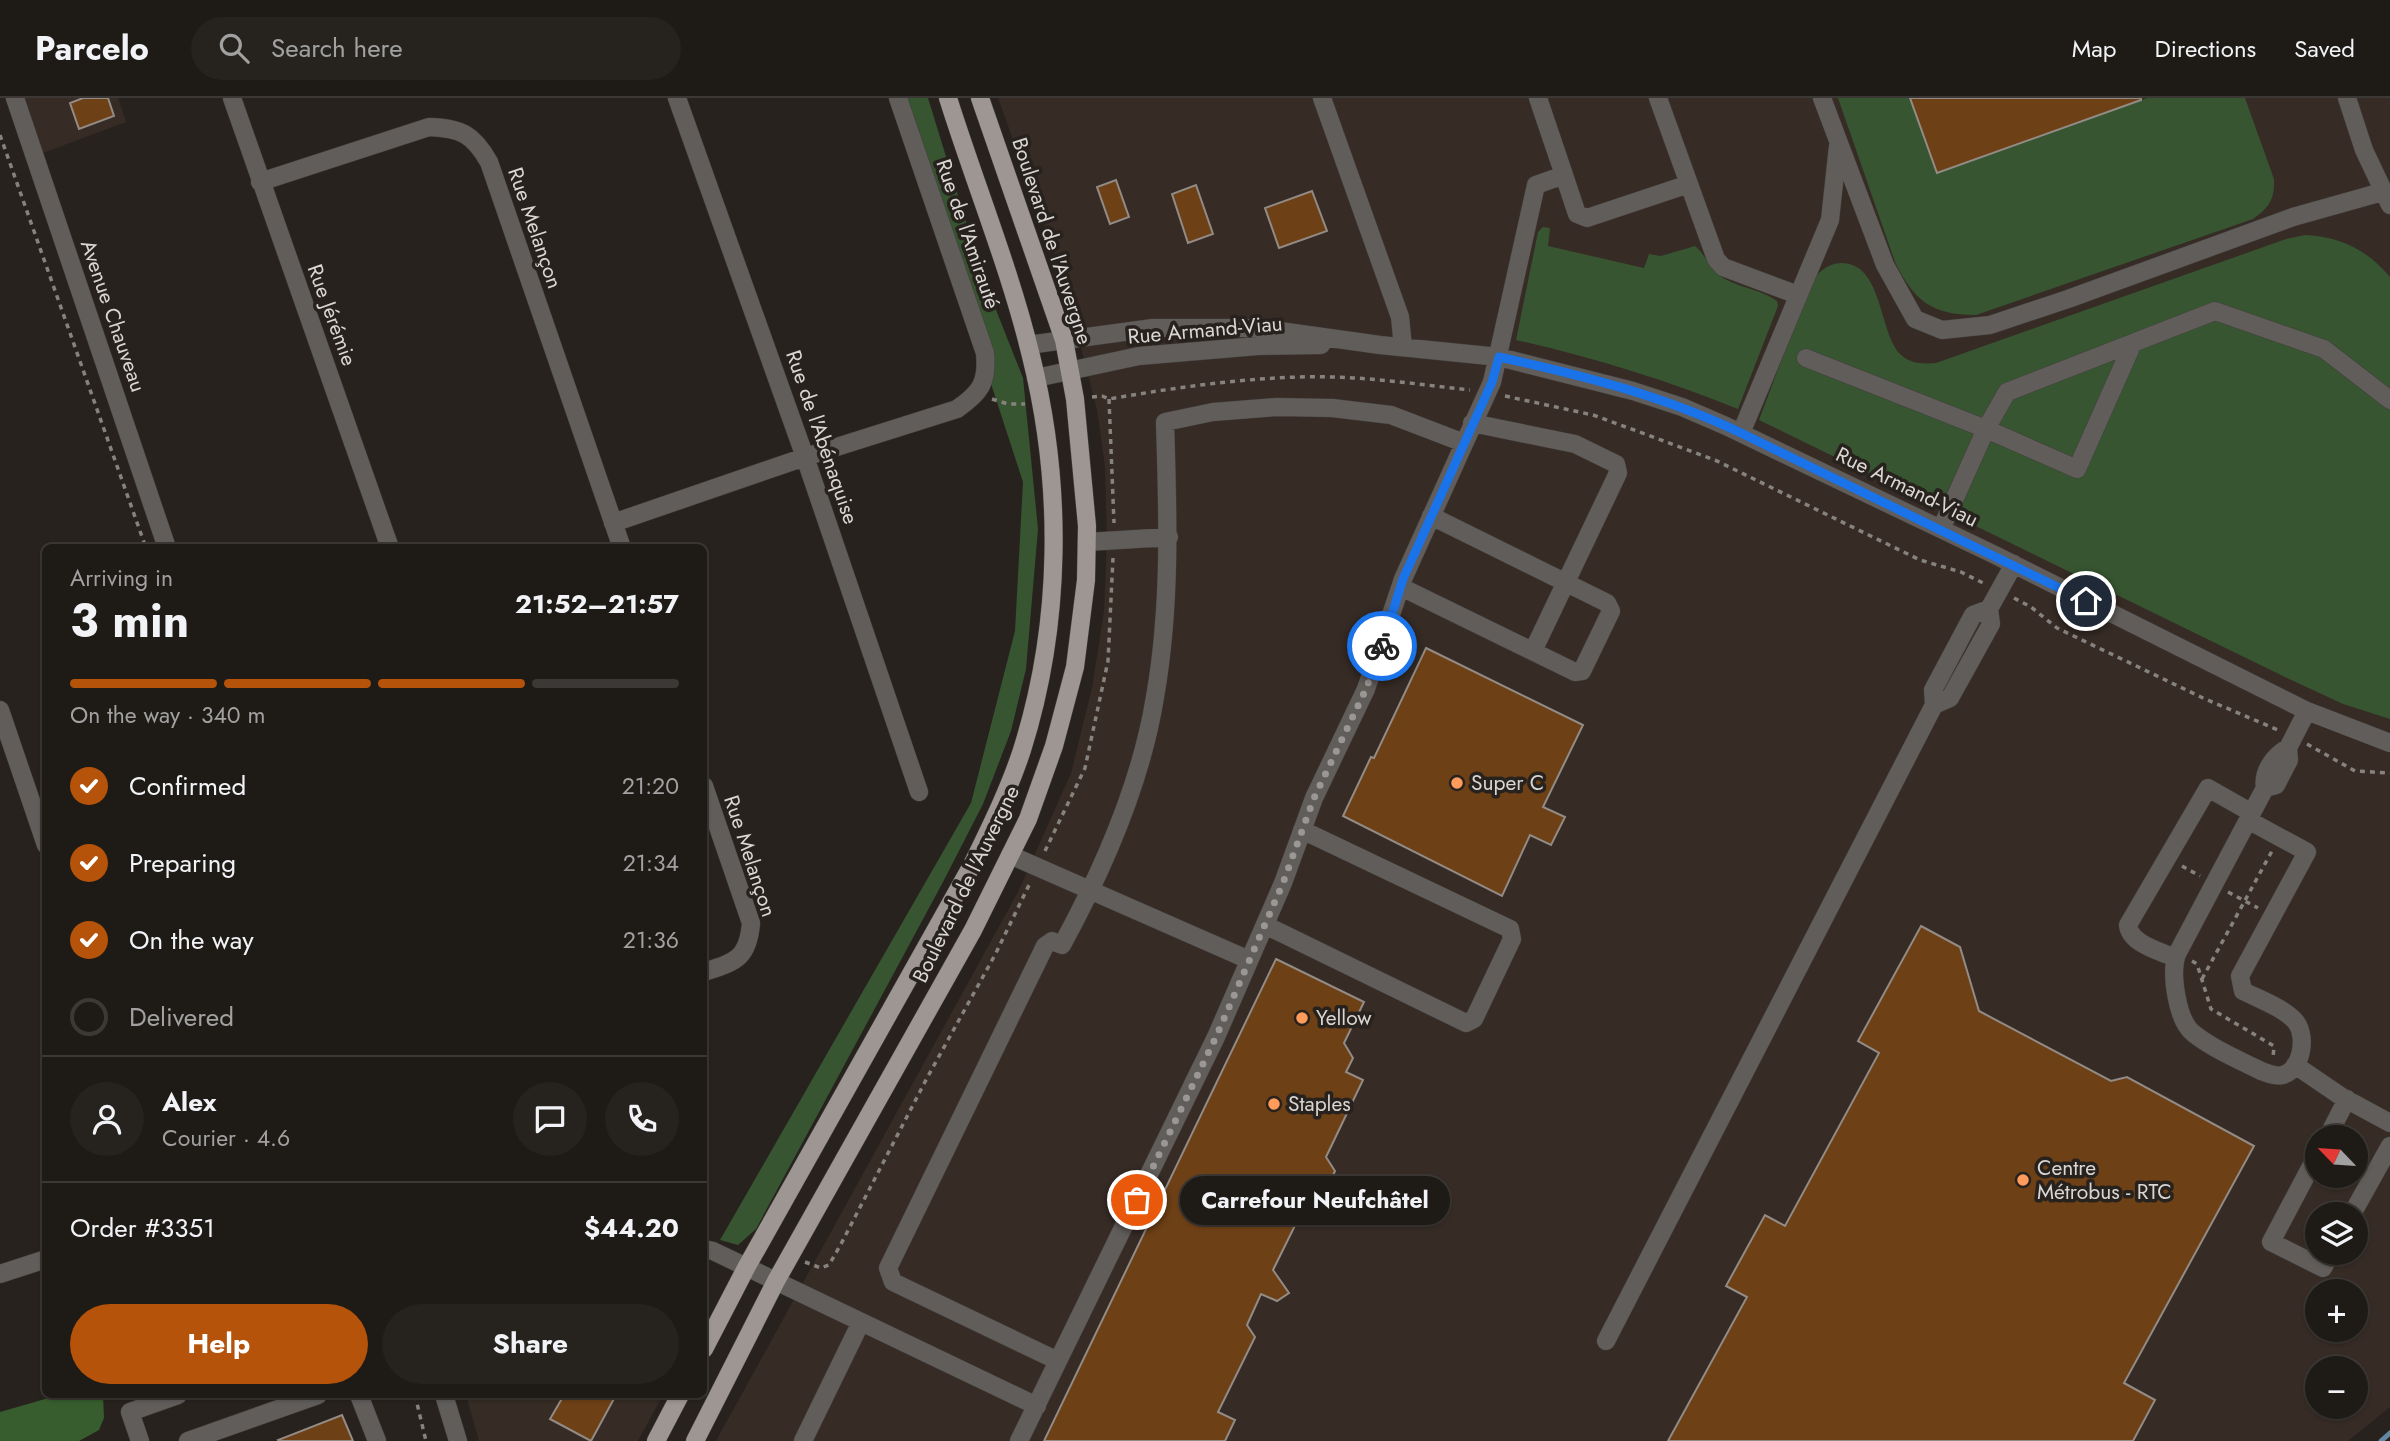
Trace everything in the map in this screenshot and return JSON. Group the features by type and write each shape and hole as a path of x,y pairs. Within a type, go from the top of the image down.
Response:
{"main road":[{"name":"Boulevard de l'Auvergne","path":"707,1343 746,1268 939,927 1000,807 1022,751 1036,700 1053,595 1052,490 1042,408 1028,345 948,98"},
{"name":"Boulevard de l'Auvergne","path":"695,1441 776,1281 973,930 1028,819 1054,746 1075,667 1086,580 1087,542 1081,448 1070,370 1064,340 980,98"},
{"path":"656,1441 678,1398"}],"street":[{"name":"Avenue Chauveau","path":"15,98 166,544"},
{"name":"Rue Jérémie","path":"232,98 389,544"},
{"name":"Rue de l'Abénaquise","path":"677,98 806,457 919,792"},
{"name":"Rue de l'Amirauté","path":"898,98 985,354 987,369 980,388"},
{"path":"1322,98 1400,317 1403,347"},
{"path":"1538,98 1577,214 1587,218 1689,184"},
{"path":"1658,98 1716,259 1723,267 1797,295"},
{"path":"1822,98 1885,265 1915,319 1942,330 1990,325 2292,217 2386,198 2364,150 2347,98"},
{"name":"Rue Melançon","path":"260,182 429,127 450,128 466,134 479,144 489,162 621,544"},
{"path":"1741,433 1830,220 1838,144"},
{"path":"1019,1441 1216,1037 1250,960 1283,883 1314,798 1366,689 1401,587 1492,382 1536,185 1564,175"},
{"path":"1941,529 1986,429 2007,392 2215,311 2324,349 2390,400"},
{"name":"Rue Armand-Viau","path":"1028,345 1153,328 1259,328 1380,345 1499,357 1548,367 1657,398 1741,433 2014,564 2307,712 2390,743"},
{"path":"1806,358 1986,429 2077,469 2133,343"},
{"name":"Rue Armand-Viau","path":"1036,378 1139,356 1245,347 1380,345"},
{"path":"613,523 957,409 980,388"},
{"path":"1058,1361 893,1282 888,1268 1045,946 1052,941 1062,944 1091,891 1139,767 1155,700 1164,635 1169,537 1165,422 1213,412 1332,408 1391,415 1464,443"},
{"path":"1472,423 1575,444 1616,464 1618,472 1533,651"},
{"path":"1401,587 1575,672 1582,671 1611,611 1607,603 1431,516"},
{"path":"1087,542 1169,537"},
{"path":"1606,1341 1934,705 1933,690 1973,615 1989,609 2014,564"},
{"path":"0,710 5,739 42,835"},
{"path":"2182,959 2135,939 2129,932 2128,925 2208,788 2250,817 2307,852 2239,976 2243,991 2296,1022 2302,1044 2300,1057 2295,1065 2284,1074 2273,1075 2245,1063 2191,1031 2184,1018 2173,978 2250,817 2265,789 2263,779 2276,754 2291,743 2307,712"},
{"name":"Rue Melançon","path":"707,795 751,923 750,939 743,954 733,963 707,971"},
{"path":"1265,925 1466,1023 1474,1019 1513,939 1510,929 1302,830"},
{"path":"1010,855 1250,960"},
{"path":"2295,1065 2390,1123"},
{"path":"2333,1125 2347,1099"},
{"path":"2359,1202 2390,1146"},
{"path":"2305,1178 2271,1242 2305,1259"},
{"path":"707,1250 1037,1406"},
{"path":"0,1274 42,1260"},
{"path":"803,1441 861,1322"},
{"path":"140,1441 130,1412 170,1398"},
{"path":"188,1441 309,1398"},
{"path":"360,1398 377,1441"},
{"path":"445,1398 458,1441"}],"path":[{"path":"0,135 145,544"},
{"path":"980,388 1008,404 1030,403"},
{"path":"1102,396 1109,399"},
{"path":"2029,605 2056,628 2291,743 2355,771 2390,773"},
{"path":"2201,979 2273,849"},
{"path":"2185,868 2193,872"},
{"path":"2239,898 2250,904"},
{"path":"2182,959 2197,964 2211,1009 2274,1046 2275,1055 2271,1063"},
{"path":"416,1398 426,1441"}],"shaded area":[{"path":"15,98 118,98 126,122 35,156"},
{"path":"998,98 2390,98 2390,1407 2348,1441 716,1441 1018,892 1071,773 1092,688 1104,611 1107,541 1105,467 1097,410 1065,284"},
{"path":"467,1398 661,1398 638,1441 479,1441"}],"green space":[{"path":"898,98 928,98 983,277 1023,378 1038,529 1026,669 1011,731 983,804 756,1229 738,1245 720,1240 971,803 1015,631 1023,482"},
{"path":"1838,98 1910,98 1937,173 2147,98 2245,98 2274,179 2272,198 2267,207 2253,219 1976,315 1947,312 1936,309 1917,296 1895,262"},
{"path":"1543,227 1550,228 1548,246 1644,268 1649,254 1661,256 1695,246 1725,279 1777,301 1778,306 1738,409 1628,370 1516,340 1538,232"},
{"path":"2305,235 2331,239 2353,247 2372,259 2390,277 2390,719 2343,704 2287,678 1759,420 1810,284 1819,273 1831,265 1840,263 1854,266 1864,273 1872,285 1887,330 1900,354 1912,362 1936,363 2286,239"},
{"path":"49,1398 103,1398 104,1418 99,1430 79,1441 0,1441 0,1412"}],"building":[{"path":"83,98 108,98 114,116 79,129 70,103"},
{"path":"1910,98 2141,98 2141,100 1937,173"},
{"path":"1116,180 1129,217 1110,224 1097,187"},
{"path":"1196,185 1213,234 1188,243 1172,194"},
{"path":"1312,191 1327,231 1279,248 1265,208"},
{"name":"Super C","path":"1426,648 1583,725 1543,807 1565,817 1551,845 1530,835 1502,896 1343,816 1371,757 1374,758"},
{"name":"Centre Métrobus - RTC","path":"1921,926 1960,947 1979,1011 2111,1081 2127,1077 2254,1146 2124,1383 2155,1400 2133,1441 1668,1441 1747,1297 1726,1286 1765,1215 1785,1226 1879,1053 1858,1041"},
{"path":"1276,959 1364,1002 1344,1043 1353,1058 1346,1072 1363,1080 1326,1157 1335,1171 1327,1188 1316,1183 1273,1270 1289,1293 1277,1301 1261,1294 1247,1325 1255,1337 1218,1412 1235,1420 1225,1441 1044,1441"},
{"path":"562,1398 614,1398 591,1441 550,1419"},
{"path":"342,1415 353,1441 278,1440"}],"waterway":[{"path":"2381,1441 2390,1433"}],"way so far":[{"path":"1137,1200 1216,1037 1283,883 1314,798 1366,689 1382,646"}],"place":[{"name":"Super C","path":"1457,783"},
{"name":"Yellow","path":"1302,1018"},
{"name":"Staples","path":"1274,1104"},
{"name":"Centre Métrobus - RTC","path":"2023,1180"},
{"name":"Carrefour Neufchâtel","path":"1137,1200"}],"route":[{"path":"1382,646 1403,579 1492,382 1499,357 1548,367 1682,407 1741,433 2086,601"}]}
